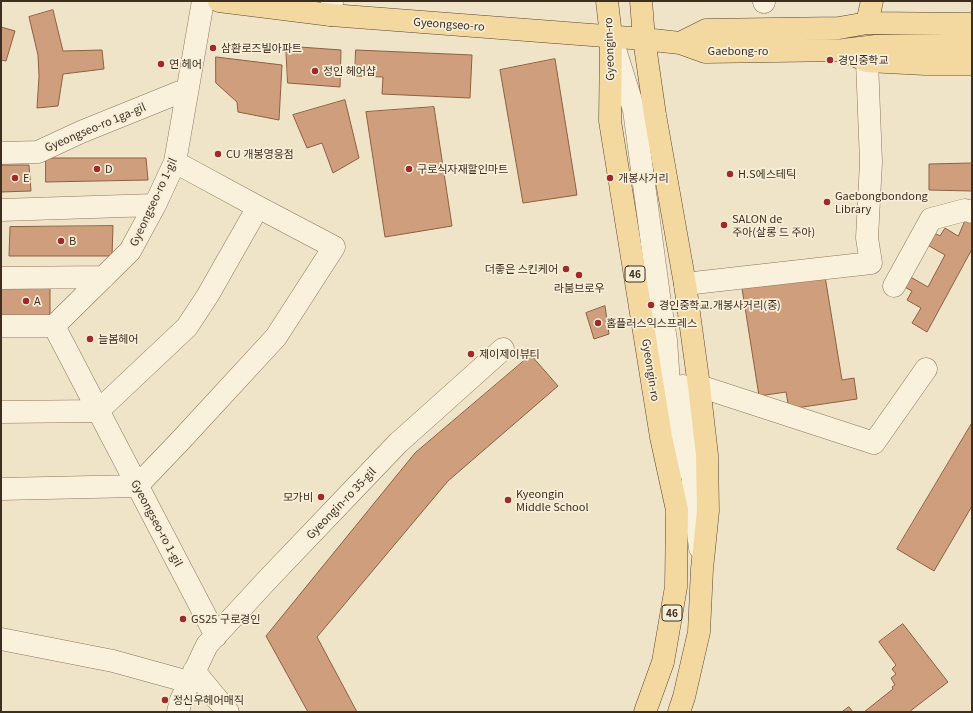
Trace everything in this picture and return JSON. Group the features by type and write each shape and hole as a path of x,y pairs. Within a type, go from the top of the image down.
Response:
{"main road":[{"name":"Gyeongseo-ro","path":"219,1 332,8 680,43"},
{"name":"Gyeongin-ro","path":"607,1 611,36 610,120 661,437 677,510 676,587 663,662 645,712"},
{"path":"641,1 644,39 654,115 685,284 707,455 708,511 702,569 700,632 684,698 678,712"},
{"path":"867,23 872,1"},
{"name":"Gaebong-ro","path":"680,43 706,30 839,28 867,23 972,24"},
{"name":"Gaebong-ro","path":"680,43 705,52 843,50 876,46 972,46"},
{"path":"843,50 867,61 925,64 972,64"}],"street":[{"name":"Gyeongseo-ro 1-gil","path":"203,1 175,162 155,205 130,251 54,326 216,636"},
{"path":"685,284 870,263 867,238 871,162 867,61"},
{"name":"Gyeongseo-ro 1ga-gil","path":"1,153 38,152 81,132 180,92 187,92"},
{"path":"654,115 675,339 683,388 702,569"},
{"path":"1,489 137,486 276,337 334,247 175,162"},
{"path":"1,210 155,205"},
{"path":"1,412 98,411 187,327 208,294 258,207"},
{"path":"894,286 931,219 965,210 972,212"},
{"path":"1,278 104,276"},
{"path":"1,326 54,326"},
{"name":"Gyeongin-ro 35-gil","path":"178,712 181,700 207,645 398,443 503,349"},
{"path":"699,386 874,443 926,369"},
{"path":"1,639 192,676 228,712"}],"building":[{"path":"53,10 63,51 102,50 104,69 63,74 58,106 37,108 39,76 38,55 29,17"},
{"path":"1,27 15,31 6,61 1,60"},
{"path":"286,46 341,50 340,87 288,83"},
{"path":"356,50 472,55 470,98 382,94 383,77 355,76"},
{"path":"216,57 282,65 279,120 238,112 237,102 216,83"},
{"path":"555,59 577,195 523,203 500,70"},
{"path":"345,100 359,158 333,173 322,143 307,148 293,115"},
{"name":"구로식자재할인마트","path":"434,107 452,226 385,237 366,112"},
{"name":"D","path":"46,158 146,158 148,180 46,182"},
{"path":"972,163 972,191 929,190 929,164"},
{"name":"E","path":"1,165 29,165 31,191 1,192"},
{"path":"966,219 972,222 972,249 927,332 912,323 921,308 907,300 912,291 901,285 907,275 928,287 945,255 924,243 931,231 940,236 945,228 958,236"},
{"name":"B","path":"113,226 112,256 9,256 10,227"},
{"path":"824,270 842,380 854,378 857,399 789,409 786,392 759,396 741,282"},
{"name":"A","path":"1,287 50,287 50,316 1,316"},
{"name":"홈플러스익스프레스","path":"605,306 609,334 594,339 586,313"},
{"path":"531,355 558,386 448,481 317,637 357,712 308,712 266,636 415,453"},
{"path":"972,423 972,506 934,571 897,549"},
{"path":"903,624 948,682 909,712 864,712 893,689 892,687 895,685 891,678 896,674 892,669 896,665 879,642"},
{"path":"849,707 853,712 842,712"}],"place":[{"name":"삼환로즈빌아파트","path":"213,48"},
{"name":"경인중학교","path":"830,60"},
{"name":"연 헤어","path":"161,64"},
{"name":"정인 헤어샵","path":"315,71"},
{"name":"CU 개봉영웅점","path":"218,154"},
{"name":"D","path":"97,169"},
{"name":"구로식자재할인마트","path":"409,169"},
{"name":"H.S에스테틱","path":"730,174"},
{"name":"E","path":"15,178"},
{"name":"개봉사거리","path":"610,178"},
{"name":"Gaebongbondong Library","path":"827,202"},
{"name":"SALON de 주아(살롱 드 주아)","path":"724,225"},
{"name":"B","path":"61,241"},
{"name":"더좋은 스킨케어","path":"566,269"},
{"name":"라붐브로우","path":"579,275"},
{"name":"A","path":"26,301"},
{"name":"경인중학교.개봉사거리(중)","path":"651,305"},
{"name":"홈플러스익스프레스","path":"598,323"},
{"name":"늘봄헤어","path":"90,339"},
{"name":"제이제이뷰티","path":"471,354"},
{"name":"모가비","path":"321,497"},
{"name":"Kyeongin Middle School","path":"508,500"},
{"name":"GS25 구로경인","path":"183,619"},
{"name":"정신우헤어매직","path":"165,700"}]}
